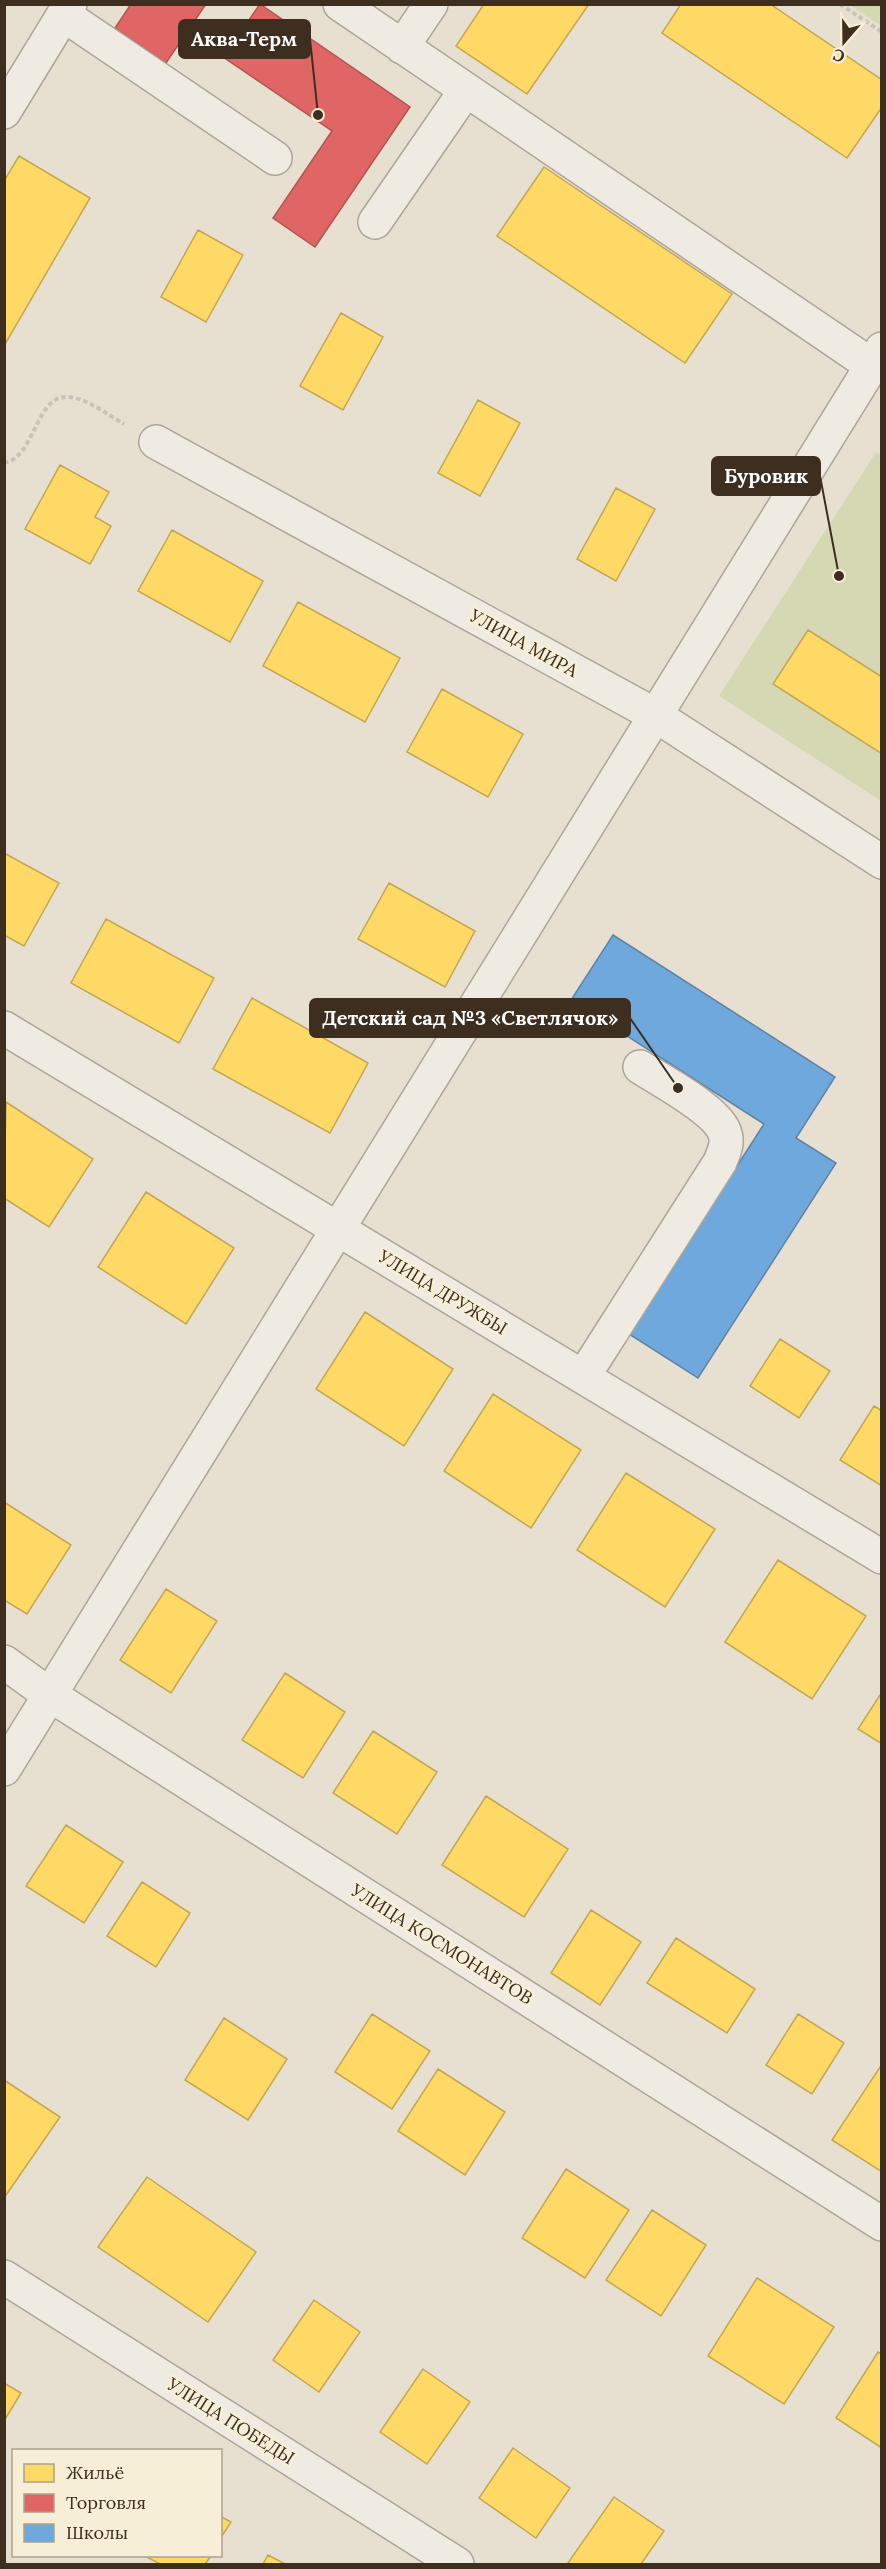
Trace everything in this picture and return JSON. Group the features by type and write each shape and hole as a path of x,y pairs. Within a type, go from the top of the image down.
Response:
{"street":[{"path":"4,1769 876,357 466,90 340,4"},
{"path":"402,47 431,4"},
{"path":"4,112 67,10 275,158"},
{"path":"375,222 466,90"},
{"name":"УЛИЦА МИРА","path":"156,442 655,715 882,862"},
{"name":"УЛИЦА ДРУЖБЫ","path":"4,1029 882,1557"},
{"path":"583,1377 720,1162 726,1147 725,1132 715,1116 640,1068"},
{"name":"УЛИЦА КОСМОНАВТОВ","path":"4,1662 50,1695 882,2224"},
{"name":"УЛИЦА ПОБЕДЫ","path":"4,2277 457,2565"}],"path":[{"path":"840,4 882,32"},
{"path":"4,463 11,462 22,453 52,403 64,397 81,400 156,442"}],"green space":[{"path":"850,5 881,5 881,26"},
{"path":"876,452 881,455 881,801 719,696"}],"building: Жильё":[{"path":"484,4 589,4 527,94 456,46"},
{"path":"681,4 770,4 882,80 882,107 847,158 662,33"},
{"path":"19,156 90,198 4,346 4,181"},
{"path":"544,167 732,294 685,363 497,236"},
{"path":"198,230 243,255 206,322 161,297"},
{"path":"341,313 383,337 343,410 300,386"},
{"path":"478,400 520,423 480,496 438,473"},
{"path":"60,465 109,492 95,517 111,526 90,564 25,529"},
{"path":"616,488 655,509 616,581 577,559"},
{"path":"172,530 263,581 230,642 138,591"},
{"path":"298,602 400,658 365,722 263,666"},
{"path":"808,630 882,677 882,754 773,684"},
{"path":"442,689 523,734 488,797 407,752"},
{"path":"4,853 59,883 24,946 4,935"},
{"path":"389,883 475,931 445,987 358,939"},
{"path":"106,919 214,978 179,1043 71,983"},
{"path":"252,998 368,1063 330,1133 213,1069"},
{"path":"6,1102 93,1159 49,1227 4,1198"},
{"path":"146,1192 234,1248 186,1324 98,1267"},
{"path":"365,1312 453,1369 404,1446 316,1389"},
{"path":"780,1339 830,1371 799,1418 750,1386"},
{"path":"493,1394 581,1450 531,1528 444,1471"},
{"path":"874,1406 882,1411 882,1486 840,1460"},
{"path":"626,1473 715,1529 665,1607 577,1550"},
{"path":"4,1502 71,1545 27,1614 4,1600"},
{"path":"778,1560 866,1616 812,1699 725,1642"},
{"path":"166,1589 217,1621 171,1693 120,1660"},
{"path":"285,1673 345,1712 303,1778 242,1740"},
{"path":"882,1692 882,1744 858,1729"},
{"path":"373,1731 437,1772 397,1834 333,1793"},
{"path":"486,1796 568,1849 524,1917 442,1865"},
{"path":"66,1825 123,1862 84,1923 26,1886"},
{"path":"142,1882 190,1913 156,1967 107,1936"},
{"path":"591,1910 641,1942 600,2005 551,1973"},
{"path":"676,1938 755,1989 727,2033 647,1983"},
{"path":"372,2014 430,2051 392,2109 335,2072"},
{"path":"798,2014 844,2043 812,2094 766,2065"},
{"path":"224,2018 287,2059 248,2120 185,2080"},
{"path":"882,2064 882,2172 832,2140"},
{"path":"438,2069 505,2112 465,2175 398,2131"},
{"path":"4,2080 60,2117 4,2198"},
{"path":"566,2169 629,2210 585,2278 522,2238"},
{"path":"147,2177 256,2252 208,2322 98,2247"},
{"path":"652,2210 706,2245 661,2316 606,2280"},
{"path":"757,2278 834,2327 784,2404 708,2356"},
{"path":"314,2300 360,2332 319,2392 273,2360"},
{"path":"878,2352 882,2354 882,2448 836,2418"},
{"path":"423,2369 470,2402 427,2464 380,2432"},
{"path":"4,2383 21,2393 4,2421"},
{"path":"513,2448 570,2488 536,2538 479,2498"},
{"path":"614,2497 664,2531 641,2564 568,2563"},
{"path":"222,2517 231,2522 222,2536"},
{"path":"268,2555 285,2564 263,2564"},
{"path":"147,2557 210,2557 205,2564 160,2564"}],"building: Торговля":[{"path":"131,4 206,4 166,63 115,28"},
{"path":"260,4 410,107 315,247 273,218 332,131 223,57"}],"building: Школы":[{"path":"613,935 835,1077 796,1138 836,1163 698,1378 629,1334 764,1124 571,1000"}],"place":[{"name":"Аква-Терм","path":"318,115"},
{"name":"Буровик","path":"839,576"},
{"name":"Детский сад №3 «Светлячок»","path":"678,1088"}]}
